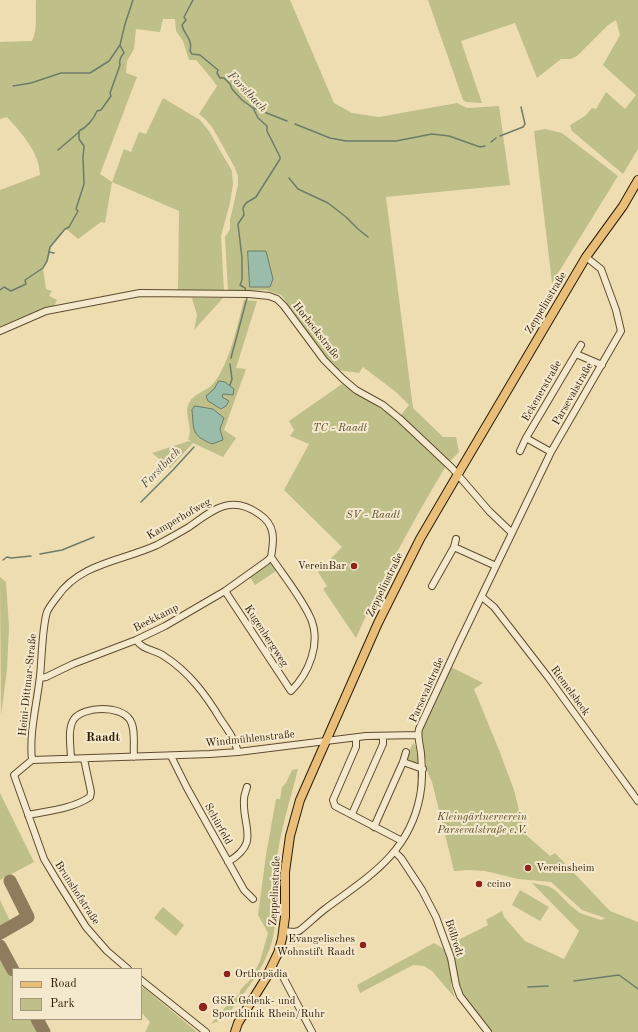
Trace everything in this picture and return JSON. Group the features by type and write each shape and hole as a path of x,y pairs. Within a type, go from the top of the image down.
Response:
{"main road":[{"name":"Zeppelinstraße","path":"235,1032 278,953 283,931 285,872 290,836 300,800 400,576 458,474 586,257 623,206 638,180"}],"street":[{"name":"Parsevalstraße","path":"283,931 299,931 380,867 395,852 416,812 420,796 423,770 418,735 419,729 551,452 621,331 616,310 601,269 586,257"},
{"name":"Horbeckstraße","path":"0,331 46,311 140,293 249,294 269,296 277,299 284,306 324,360 343,379 356,390 383,405 394,414 458,474 489,510 512,533"},
{"name":"Eckenerstraße","path":"520,451 526,438 581,345"},
{"name":"Eckenerstraße","path":"576,354 602,365"},
{"name":"Eckenerstraße","path":"526,438 551,452"},
{"name":"Kamperhofweg","path":"48,612 65,586 75,577 88,569 128,557 159,544 182,531 213,509 222,506 231,504 243,505 252,508 262,515 268,522 274,540 270,557"},
{"path":"432,586 454,547 456,539"},
{"path":"454,547 496,566"},
{"name":"Beekkamp","path":"40,678 46,677 95,654 136,640 165,626 225,591 267,561 270,557"},
{"name":"Kugenbergweg","path":"225,591 291,691 304,675 309,664 314,646 314,631 310,618 303,604 270,557"},
{"name":"Riemelsbeck","path":"482,597 494,607 543,670 638,801"},
{"name":"Heini-Dittmar-Straße","path":"32,760 31,752 34,710 40,678 45,623 48,612"},
{"path":"136,640 140,647 163,655 181,668 190,677 212,706 236,745 238,752"},
{"path":"71,759 70,728 73,720 85,712 111,710 119,711 126,715 133,726 134,757"},
{"name":"Windmühlenstraße","path":"32,760 170,756 238,752 366,736 418,735"},
{"path":"352,814 383,744 383,736"},
{"path":"356,738 356,747 333,800 335,806 402,841"},
{"path":"374,827 406,752"},
{"name":"Schürfeld","path":"170,756 244,890 253,899"},
{"path":"28,815 56,810 90,797 91,792 84,759"},
{"name":"Brunshofstraße","path":"32,760 14,775 44,859 86,928 107,951 127,968"},
{"path":"403,762 423,770"},
{"path":"228,862 243,851 248,840 244,799 247,787"},
{"name":"Böllrodt","path":"395,852 412,874 436,917 448,951 460,996 488,1032"},
{"path":"271,967 282,975 312,1032"},
{"path":"142,981 206,1032"}],"green space":[{"path":"36,0 290,0 334,103 352,113 379,117 457,103 467,108 499,106 510,185 386,197 413,408 443,437 456,437 459,452 450,461 400,416 409,405 396,392 363,367 359,373 338,370 325,356 281,295 266,290 228,291 225,237 230,229 230,220 238,185 238,176 212,127 199,114 217,86 196,60 189,60 183,41 176,31 175,19 163,19 160,32 136,29 134,49 127,61 126,73 137,77 100,174 112,182 105,223 101,222 78,239 66,229 51,247 48,261 43,269 46,289 52,291 49,296 57,300 54,306 23,317 0,329 0,190 40,175 37,158 29,143 7,117 0,119 0,42 32,41 36,27"},
{"path":"428,0 638,0 638,149 623,174 572,131 570,125 585,116 592,108 596,109 606,92 625,109 636,95 603,65 620,35 616,20 608,25 577,56 571,59 561,59 537,78 515,23 461,41 482,103 466,102 463,100"},
{"path":"163,98 200,120 209,131 232,171 233,184 230,203 221,236 224,291 178,291 179,211 112,182 124,149 131,152 139,132 146,134"},
{"path":"545,129 562,133 618,176 552,283 534,131"},
{"path":"192,298 223,298 194,330 197,315"},
{"path":"244,300 257,301 236,368 246,369 224,430 236,438 223,457 193,443 170,468 152,453 189,441 192,442 188,439 190,430 187,407 194,397 213,384 224,366 232,344"},
{"path":"342,384 389,414 446,466 398,550 356,638 323,589 327,586 318,572 342,547 284,490 309,444 290,436 294,430 289,421"},
{"path":"271,563 276,571 255,585 250,577"},
{"path":"0,577 6,582 9,627 7,670 1,715"},
{"name":"Kleingärtnerverein Parsevalstraße e.V.","path":"451,667 483,683 474,689 514,790 525,834 550,856 555,853 610,911 638,922 638,1032 490,1032 460,993 448,945 488,925 486,920 502,911 504,917 525,941 564,959 579,931 532,883 548,886 555,890 580,913 601,920 605,918 582,910 551,882 518,879 485,871 454,871 432,782 427,771 422,734 422,730"},
{"path":"413,743 416,747 418,764 406,759"},
{"path":"298,769 277,855 276,915 272,942 268,954 257,975 229,1013 226,1011 219,1021 211,1024 235,996 239,995 241,989 251,979 260,961 268,933 258,915 266,855 276,799 280,799 282,787 286,783 292,770"},
{"path":"0,793 34,862 0,880"},
{"path":"520,890 549,907 540,921 512,905"},
{"path":"0,900 10,921 0,926"},
{"path":"163,907 184,925 176,936 154,918"},
{"path":"434,943 447,951 452,980 451,985 455,998 432,971 424,966 413,965 360,993 357,985"},
{"path":"0,954 12,979 12,1020 33,1020 39,1032 0,1032"},
{"path":"143,987 197,1032 145,1032 150,1022 142,1013"}],"shaded area":[{"path":"248,251 266,251 273,279 270,287 250,287"},
{"path":"219,381 225,382 234,389 233,395 223,394 222,397 229,401 226,406 221,409 208,401 206,396 214,389"},
{"path":"195,406 213,409 224,418 220,429 223,440 212,444 197,435 194,428 192,410"}],"waterway":[{"path":"13,86 31,83 61,73 90,73 109,61 120,45 133,0"},
{"name":"Forstbach","path":"193,0 184,17 186,20 182,25 190,43 190,51 192,54 200,55 218,70 217,73 220,78 224,78 242,100 253,108 258,118 267,126 267,131 280,157 256,197 246,203 243,208 244,215 238,224 242,258 242,280 240,285 245,288 246,291"},
{"path":"0,290 4,287 11,291 26,284 25,280 43,268 47,261 50,247 65,229 69,227 78,211 76,209 84,184 84,146 79,139 79,131 90,123 97,111 101,110 111,96 110,93 120,65 120,58 124,53 120,45"},
{"path":"500,136 523,127 525,124 521,107"},
{"path":"254,108 287,121"},
{"path":"295,124 330,138 346,141 396,141 432,134 449,136 480,147 485,146"},
{"path":"58,150 79,132"},
{"path":"491,142 496,138"},
{"path":"289,178 298,189 328,203 368,237"},
{"path":"49,252 54,253"},
{"name":"Forstbach","path":"231,358 247,298"},
{"name":"Forstbach","path":"230,364 232,379 230,385"},
{"name":"Forstbach","path":"141,502 194,447"},
{"name":"Forstbach","path":"40,554 62,550 94,537"},
{"name":"Forstbach","path":"3,560 7,557 31,556"},
{"path":"574,981 619,975 638,989"},
{"path":"528,987 548,986"}],"taxiway":[{"path":"0,933 28,917 10,881"},
{"path":"0,946 12,968"},
{"path":"38,1020 44,1032"}],"place":[{"name":"VereinBar","path":"354,566"},
{"name":"Vereinsheim","path":"528,868"},
{"name":"ccino","path":"479,884"},
{"name":"Evangelisches Wohnstift Raadt","path":"363,945"},
{"name":"Orthopädia","path":"227,974"},
{"name":"GSK Gelenk- und Sportklinik Rhein/Ruhr","path":"203,1007"}],"district":[{"name":"Raadt","path":"103,738"}],"park label":[{"name":"TC - Raadt","path":"340,428"},
{"name":"SV - Raadt","path":"373,515"}]}
